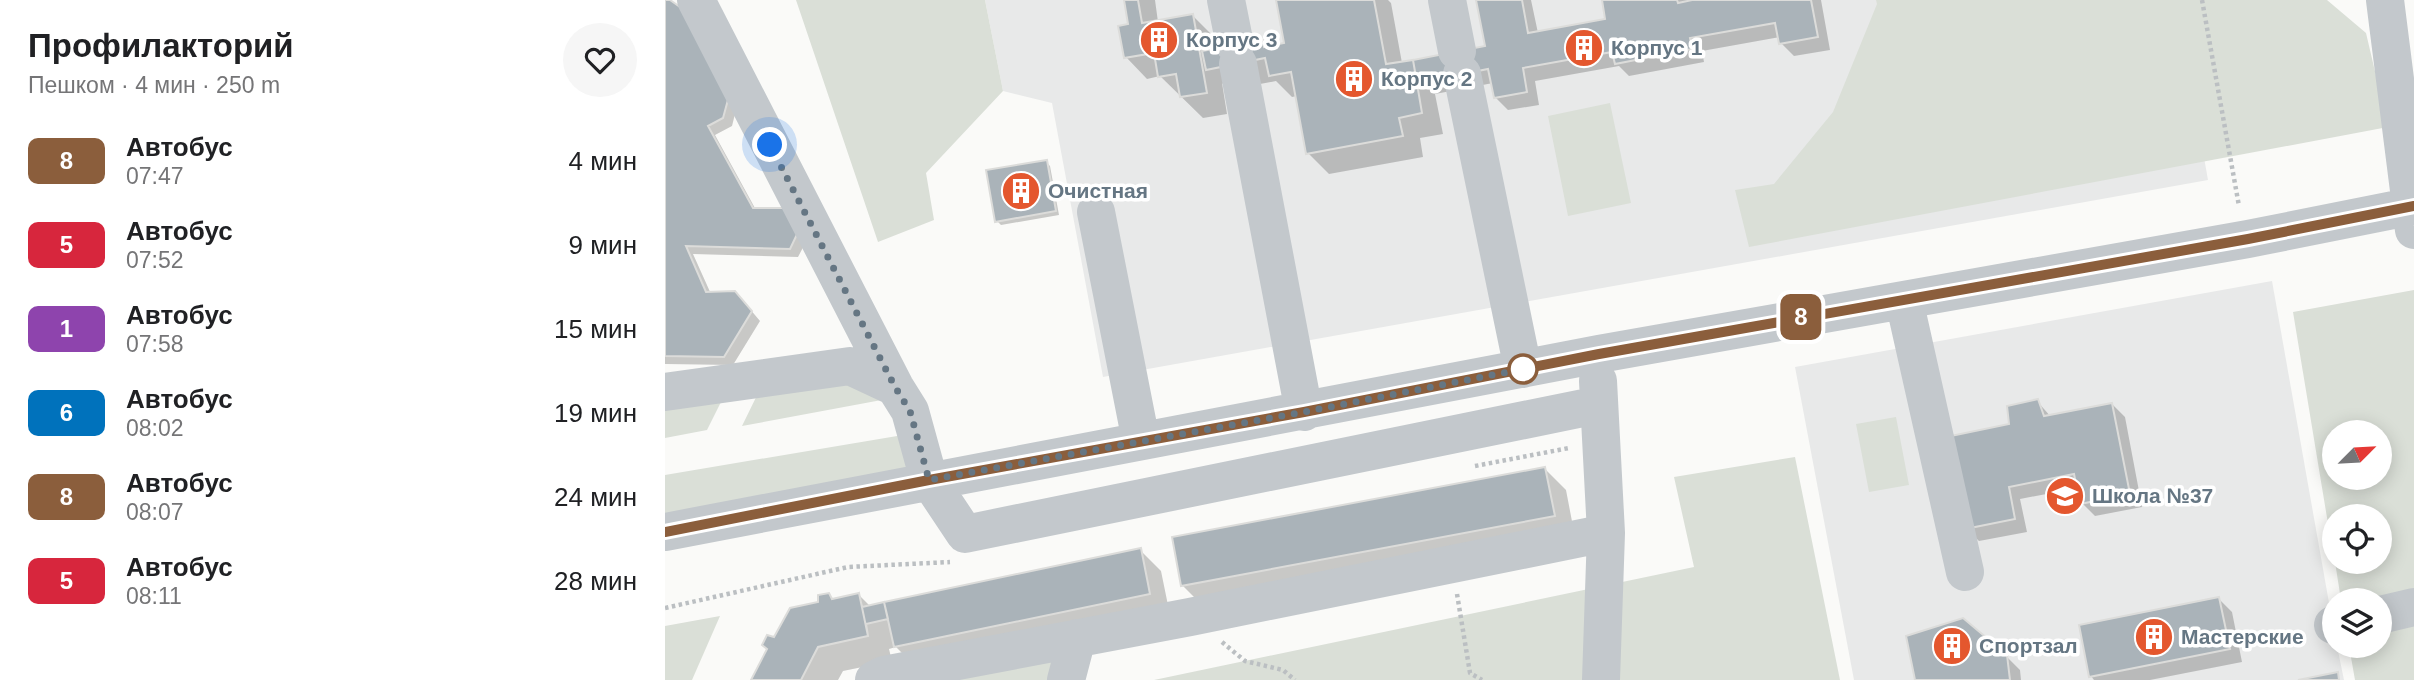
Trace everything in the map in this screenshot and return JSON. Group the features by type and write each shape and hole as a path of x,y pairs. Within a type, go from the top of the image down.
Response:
{"street":[{"path":"695,0 895,387 910,411 929,480 965,534 1598,405"},
{"path":"1226,0 1304,412"},
{"path":"1447,0 1523,369"},
{"path":"665,532 1599,354 2248,239 2413,214 2385,0"},
{"path":"1096,212 1141,441"},
{"path":"1904,300 1965,572"},
{"path":"1599,354 1598,405 1606,533 1601,680"},
{"path":"665,392 850,366 895,387"},
{"path":"874,680 884,675 1190,617 1606,533"},
{"path":"2392,612 2414,607"},
{"path":"1066,680 1077,638"}],"path":[{"path":"2202,0 2239,206"},
{"path":"1453,565 1470,673 1482,680"},
{"path":"1190,617 1245,661 1283,670 1295,680"}],"shaded area":[{"path":"796,0 985,0 1003,91 926,173 934,220 878,242"},
{"path":"985,0 2176,0 2208,180 1103,377 1052,103 1003,91"},
{"path":"1876,0 2327,0 2366,33 2388,127 1749,247 1735,190 1774,184 1833,112 1877,4"},
{"path":"1610,103 1631,203 1568,216 1548,116"},
{"name":"Школа №37","path":"2272,281 2326,588 2322,588 2322,658 2339,658 2344,680 1854,680 1795,367"},
{"path":"2414,290 2414,680 2355,680 2351,658 2392,658 2392,588 2339,588 2337,574 2392,574 2392,504 2325,504 2322,490 2392,490 2392,420 2322,420 2322,487 2293,312"},
{"path":"849,372 887,399 742,426 763,383"},
{"path":"724,396 707,430 665,438 665,402"},
{"path":"1896,417 1909,485 1869,492 1856,424"},
{"path":"903,435 911,468 665,515 665,475"},
{"path":"1795,457 1840,680 1154,680 1694,567 1674,477"},
{"path":"720,616 692,680 665,680 665,626"},
{"path":"1053,658 1048,680 942,680"}],"building":[{"path":"665,0 670,0 690,14 729,96 723,118 708,126 753,208 789,208 801,226 790,249 686,246 706,292 735,291 752,311 724,357 665,356"},
{"name":"Корпус 3","path":"1124,0 1138,0 1142,23 1193,14 1207,93 1180,97 1176,74 1158,77 1154,53 1124,58 1118,26 1128,24"},
{"name":"Корпус 2","path":"1276,0 1374,0 1386,64 1413,60 1422,113 1399,118 1403,136 1306,154 1291,72 1269,76 1265,58 1206,70 1202,51 1263,40 1264,47 1284,43"},
{"name":"Корпус 1","path":"1476,0 1522,0 1528,33 1605,19 1602,0 1677,0 1678,3 1692,0 1811,0 1818,37 1779,44 1775,23 1690,38 1692,49 1615,64 1612,52 1523,68 1527,92 1494,98 1488,69 1417,83 1413,60 1485,46"},
{"name":"Очистная","path":"1047,160 1056,211 995,222 986,170"},
{"path":"2038,399 2044,416 2112,403 2130,494 2080,504 2074,474 2009,487 2015,519 1965,529 1946,437 2009,424 2007,406"},
{"path":"1545,467 1555,516 1181,586 1172,537"},
{"path":"1141,548 1150,594 894,647 884,602"},
{"path":"829,593 832,599 859,593 868,636 818,647 801,680 751,680 767,649 762,645 767,635 774,637 790,608 818,602 818,595"},
{"path":"829,593 832,599 859,593 862,607 884,602 888,619 866,624 868,636 818,647 801,680 751,680 767,649 762,645 767,635 774,637 790,608 818,602 818,595"},
{"name":"Мастерские","path":"2219,597 2230,649 2089,677 2079,625"},
{"name":"Спортзал","path":"1963,618 2007,655 2010,680 1915,680 1906,636"},
{"path":"2338,672 2339,680 2298,680"}],"bus line":[{"name":"8","path":"665,532 1599,354 2248,239 2414,206"}],"place":[{"name":"Корпус 3","path":"1159,40"},
{"name":"Корпус 1","path":"1584,48"},
{"name":"Корпус 2","path":"1354,79"},
{"name":"Очистная","path":"1021,191"},
{"name":"Школа №37","path":"2065,496"},
{"name":"Мастерские","path":"2154,637"},
{"name":"Спортзал","path":"1952,646"}],"route":[{"path":"770,145 910,411 929,480 1523,369"}]}
